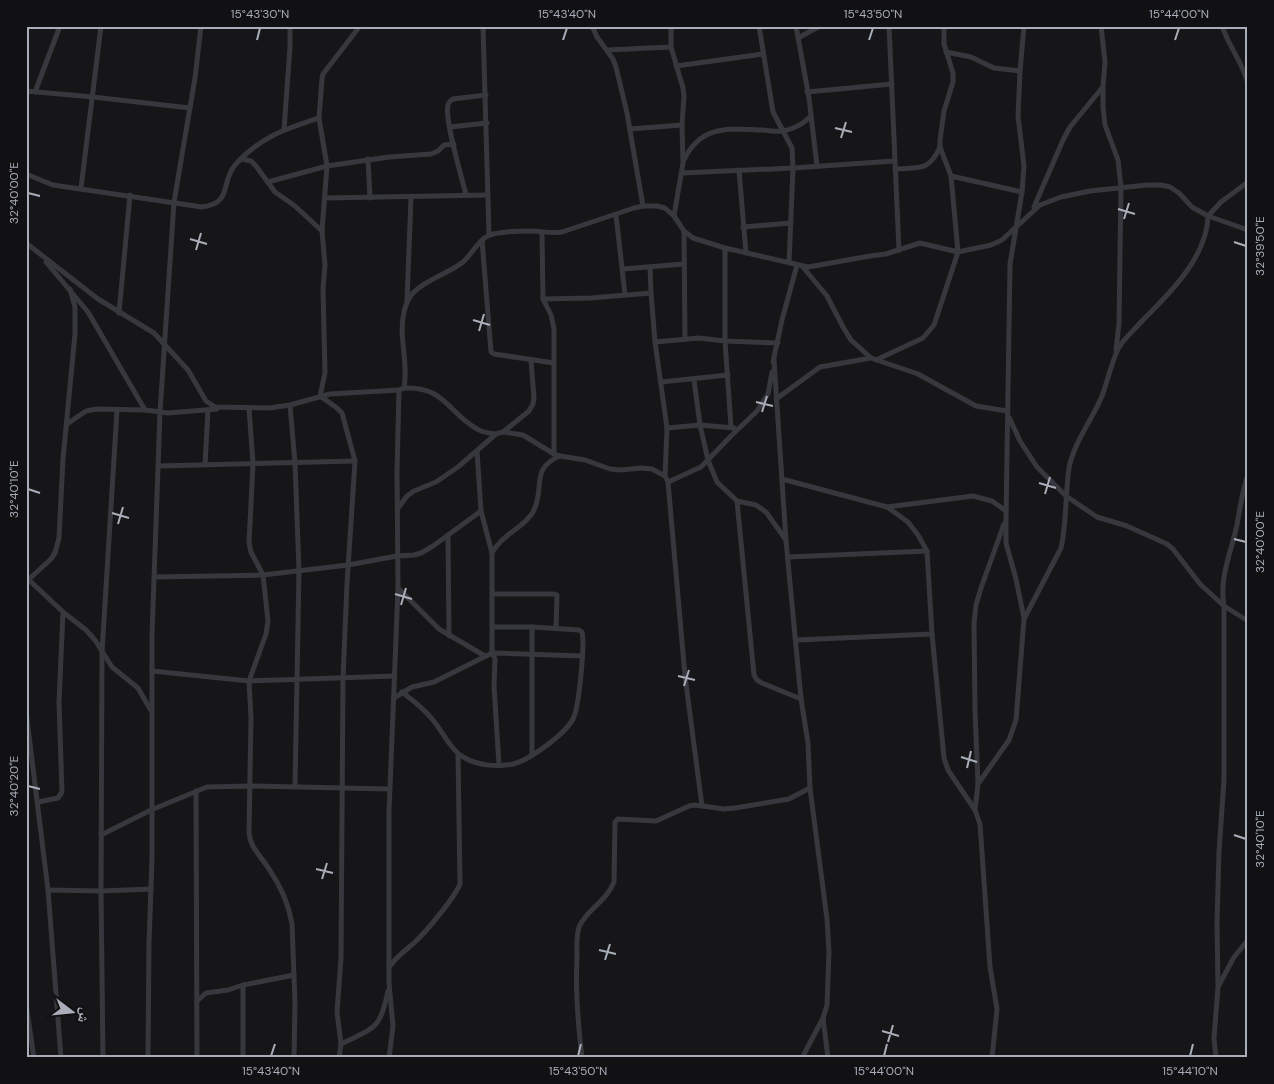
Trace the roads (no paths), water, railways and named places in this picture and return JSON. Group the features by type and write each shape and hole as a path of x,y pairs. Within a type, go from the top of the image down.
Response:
{"street":[{"path":"35,92 60,26"},
{"path":"82,188 101,26"},
{"path":"148,1058 152,672 160,412 174,202 195,78 201,26"},
{"path":"284,130 290,26"},
{"path":"320,396 324,373 323,289 325,255 322,232 327,166 319,118 323,74 360,26"},
{"path":"484,26 488,235"},
{"path":"592,26 616,67 630,129 643,206"},
{"path":"671,26 671,47 684,88 682,125 683,163 674,216"},
{"path":"759,26 773,112 792,148 793,168 789,263"},
{"path":"796,26 817,166"},
{"path":"798,38 820,26"},
{"path":"889,26 899,250"},
{"path":"776,399 820,367 873,359 923,338 934,324 958,252 951,176 940,147 939,135 953,82 953,73 946,52 944,26"},
{"path":"978,784 1014,730 1024,619 1006,543 1006,511 1010,264 1022,192 1024,166 1018,116 1024,26"},
{"path":"1101,26 1105,62 1102,87 1106,125 1118,160 1122,187 1119,324 1115,355"},
{"path":"1222,26 1225,36 1241,63 1248,84"},
{"path":"607,50 671,47"},
{"path":"946,52 971,57 994,68 1020,71"},
{"path":"676,66 763,54"},
{"path":"807,92 892,84"},
{"path":"1032,211 1062,140 1102,87"},
{"path":"26,91 190,108"},
{"path":"466,195 450,127 448,105 450,101 486,96"},
{"path":"683,163 688,151 695,142 702,136 712,132 732,130 783,131 800,125 810,117"},
{"path":"26,174 53,184 202,207 217,203 223,197 234,167 242,158 266,139 284,130 319,118"},
{"path":"450,127 487,123"},
{"path":"630,129 682,125"},
{"path":"268,182 327,166 368,159 431,154 438,151 444,145 454,144"},
{"path":"895,169 923,167 935,159 940,147"},
{"path":"242,158 251,161 275,192 295,206 322,232"},
{"path":"368,159 370,198"},
{"path":"682,173 894,161"},
{"path":"738,170 746,253"},
{"path":"951,176 1022,192"},
{"path":"1024,619 1061,548 1064,536 1066,496 1072,456 1101,398 1115,355 1122,342 1169,294 1190,268 1202,240 1208,216 1220,202 1248,182"},
{"path":"406,301 425,283 461,264 488,235 533,231 542,233 562,232 643,206 665,208 674,216 684,231 693,238 725,248 808,267 886,254 920,243 958,252 991,245 1002,240 1040,205 1061,197 1090,191 1147,184 1170,187 1179,193 1192,207 1208,216 1248,230"},
{"path":"119,312 130,195"},
{"path":"325,198 488,195"},
{"path":"389,1058 393,1026 389,983 389,788 398,588 397,471 402,389 406,366 402,324 406,301 412,197"},
{"path":"616,215 625,295"},
{"path":"744,227 791,223"},
{"path":"684,231 685,339"},
{"path":"542,233 543,299 553,321 554,454"},
{"path":"482,240 491,352 554,363"},
{"path":"26,243 98,299 154,332 188,370 206,401 224,408"},
{"path":"725,248 725,341 731,427"},
{"path":"37,252 70,289 100,330 145,410"},
{"path":"623,269 684,264"},
{"path":"666,479 700,468 763,404 771,379 789,293 799,265"},
{"path":"799,265 827,296 852,340 873,359 918,374 976,406 1007,413"},
{"path":"650,267 650,294 655,342 667,428 666,479 685,676 702,806"},
{"path":"70,289 75,307 75,334 68,424 63,459 59,538 55,553 51,559 27,579 86,630 112,666 138,688 152,712"},
{"path":"543,299 650,294"},
{"path":"655,342 705,338 725,341 778,343"},
{"path":"68,424 86,411 97,409 176,413 224,408 269,408 290,405 320,396 415,387 435,393 476,429 496,434 503,432 528,411 533,404 531,360"},
{"path":"774,360 786,541 797,640 801,699 808,743 810,788 827,919 828,999 823,1018 802,1058"},
{"path":"662,382 728,375"},
{"path":"694,380 700,425 708,460 717,482 737,501 762,508 786,541"},
{"path":"320,396 338,408 342,413 356,461 348,565 343,677 341,958 337,1012 340,1044 339,1058"},
{"path":"290,405 295,463 299,571 294,786"},
{"path":"249,408 253,464 249,543 251,552 263,575 268,621 266,634 249,681 251,718 249,841 270,870 290,913 294,975 294,1058"},
{"path":"103,1058 100,891 102,652 117,410"},
{"path":"205,465 208,410"},
{"path":"1007,413 1020,441 1037,467 1066,496 1097,517 1122,524 1167,544 1200,584 1224,606 1248,621"},
{"path":"667,428 700,425 739,428"},
{"path":"503,432 523,435 560,456 585,460 620,470 652,469 666,479"},
{"path":"398,508 407,496 436,482 496,434"},
{"path":"477,451 481,511 492,553 492,653 495,659 494,686 499,765"},
{"path":"492,553 497,543 530,517 537,500 541,474 549,460 560,456"},
{"path":"158,466 356,461"},
{"path":"1216,1058 1214,1038 1218,987 1219,852 1224,779 1224,606 1222,592 1223,579 1248,475"},
{"path":"782,479 887,507 908,522 927,551 932,634 944,758 948,770 975,810 980,824 990,968 997,1009 992,1058"},
{"path":"887,507 972,496 992,501 1006,511"},
{"path":"737,501 754,675 756,680 801,699"},
{"path":"155,577 263,575 348,565 422,552 481,511"},
{"path":"975,810 978,784 974,623 976,605 981,588 1006,519"},
{"path":"448,535 449,636"},
{"path":"788,557 927,551"},
{"path":"398,588 449,636 486,656"},
{"path":"493,594 557,595 556,628"},
{"path":"38,802 58,798 62,792 59,702 63,612"},
{"path":"402,692 424,710 458,754 474,762 499,765 522,761 532,755 564,732 573,718 578,704 582,632 579,630 556,628 493,627"},
{"path":"532,627 532,755"},
{"path":"797,640 932,634"},
{"path":"394,698 418,684 434,682 492,653 582,656"},
{"path":"152,672 249,681 395,676"},
{"path":"26,711 48,890 61,1058"},
{"path":"389,967 400,953 420,937 455,894 460,884 458,754"},
{"path":"101,835 151,810 207,787 389,788"},
{"path":"582,1058 575,994 578,934 583,921 607,895 614,882 615,822 618,819 656,821 688,806 724,809 789,799 810,788"},
{"path":"196,791 197,1058"},
{"path":"48,890 100,891 151,889"},
{"path":"1218,987 1234,957 1248,940"},
{"path":"196,1001 206,993 294,975"},
{"path":"340,1044 377,1025 384,1008 389,983"},
{"path":"243,985 243,1058"},
{"path":"26,1004 34,1058"},
{"path":"823,1018 828,1058"}]}
